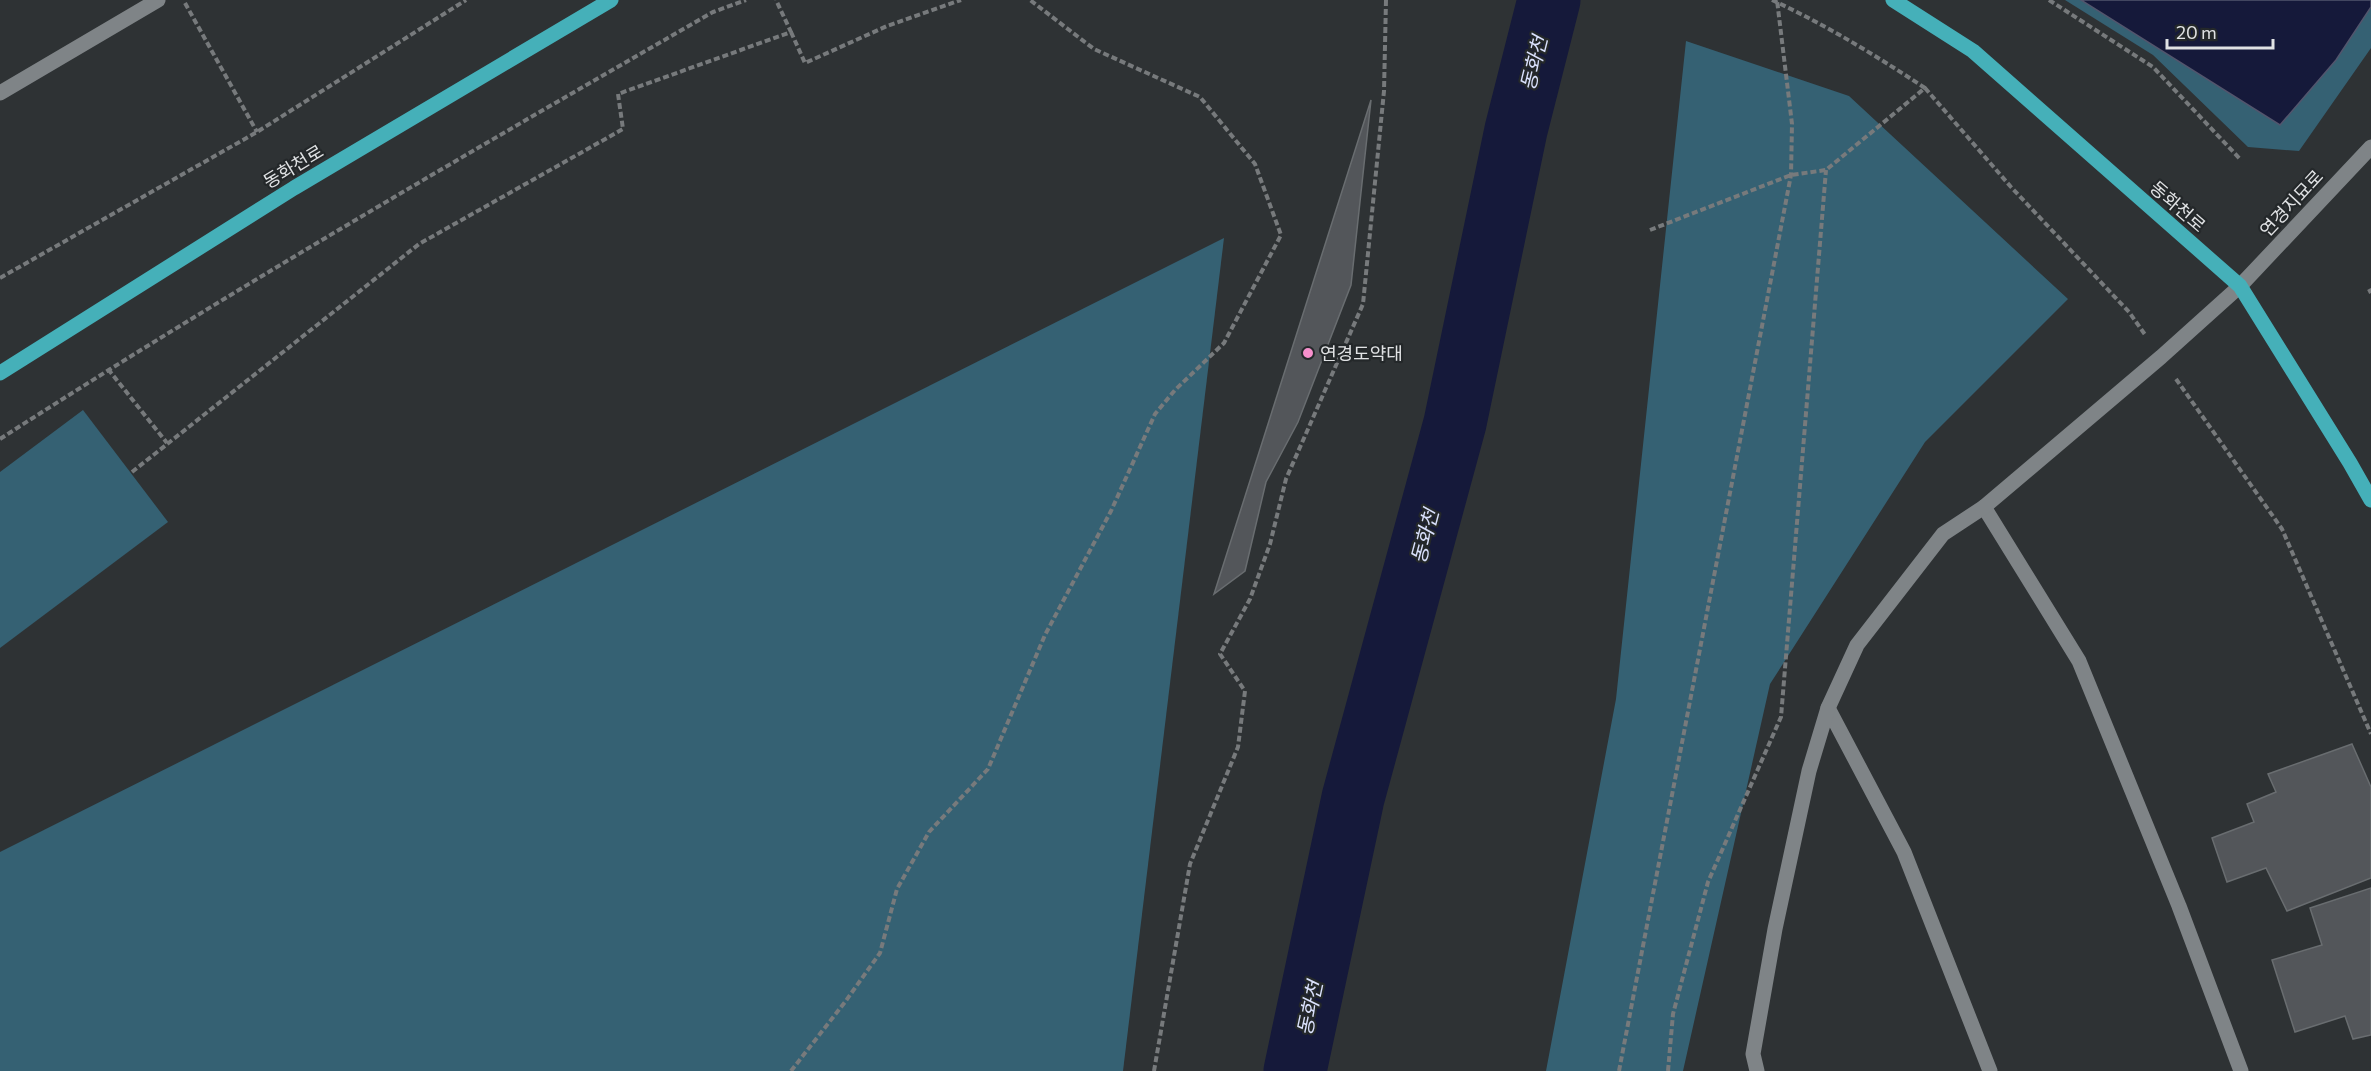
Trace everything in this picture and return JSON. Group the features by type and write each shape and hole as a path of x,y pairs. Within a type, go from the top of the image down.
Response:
{"main road":[{"name":"동화천로","path":"0,373 294,188 611,0"},
{"name":"동화천로","path":"1893,0 1973,51 2240,286 2371,500"}],"street":[{"path":"0,93 158,0"},
{"name":"연경지묘로","path":"1757,1071 1753,1054 1774,929 1809,771 1828,708 1857,645 1942,534 1984,507 2161,357 2240,286 2371,147"},
{"path":"1984,507 2079,661 2179,906 2241,1071"},
{"path":"1828,708 1904,852 1990,1071"}],"path":[{"path":"183,0 257,132"},
{"path":"0,278 257,132 466,0"},
{"path":"0,438 108,369 389,199 713,12 746,0"},
{"path":"776,0 805,63 887,26 961,0"},
{"path":"791,1071 846,1002 880,953 897,889 930,832 988,769 1044,635 1111,511 1155,414 1175,390 1224,343 1281,235 1256,164 1200,97 1094,49 1030,0"},
{"path":"1154,1071 1190,864 1238,747 1245,691 1220,654 1250,599 1270,544 1286,479 1363,304 1384,91 1386,0"},
{"path":"1772,0 1810,17 1856,43 1925,88 2011,187 2129,312 2282,529 2371,734"},
{"path":"1619,1071 1791,175 1792,124 1777,0"},
{"path":"2049,0 2153,67 2241,160"},
{"path":"132,472 419,244 623,129 618,94 791,32"},
{"path":"1650,230 1791,175 1826,170 1925,88"},
{"path":"1668,1071 1673,1014 1708,882 1781,717 1826,170"},
{"path":"108,369 167,443"}],"shaded area":[{"path":"2065,0 2371,0 2371,48 2299,151 2248,147 2153,55"},
{"path":"2081,0 2371,0 2371,7 2336,60 2280,125"},
{"path":"1686,41 1849,96 2068,299 1925,442 1770,684 1683,1071 1546,1071 1616,699"},
{"path":"1224,238 1123,1071 0,1071 0,852"},
{"path":"83,410 168,522 0,648 0,472"}],"building":[{"name":"연경도약대","path":"1371,100 1351,285 1298,422 1266,482 1245,571 1214,594"},
{"path":"2352,744 2371,787 2371,878 2287,911 2266,868 2227,882 2212,838 2254,822 2247,804 2276,792 2268,774"},
{"path":"2371,888 2371,1035 2353,1039 2345,1016 2295,1032 2272,960 2322,945 2310,908"}],"waterway":[{"name":"동화천","path":"1295,1071 1353,798 1455,423 1516,130 1549,0"}],"place":[{"name":"연경도약대","path":"1308,353"}]}
